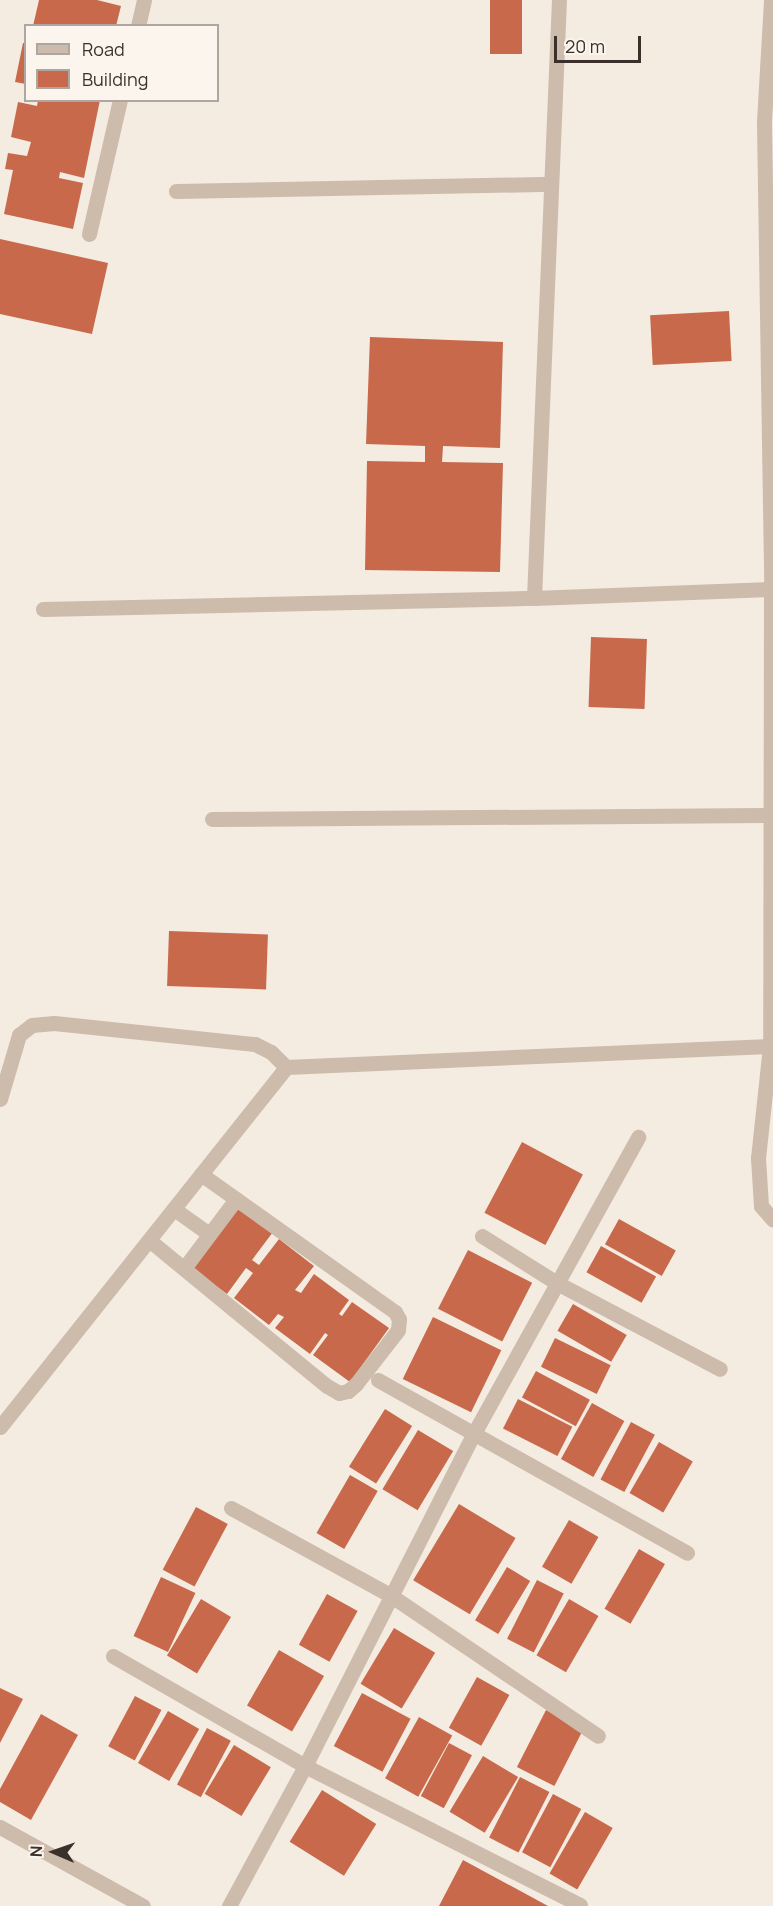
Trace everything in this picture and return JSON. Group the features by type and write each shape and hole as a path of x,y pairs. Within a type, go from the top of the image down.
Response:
{"street":[{"path":"138,24 144,0"},
{"path":"534,598 559,0"},
{"path":"771,0 768,123 772,814 770,1046 758,1178 761,1206 773,1220"},
{"path":"89,234 120,102"},
{"path":"176,191 551,184"},
{"path":"43,609 534,598 771,589"},
{"path":"212,819 772,814"},
{"path":"0,1099 19,1035 32,1025 54,1023 255,1044 271,1052 286,1067 770,1046"},
{"path":"0,1427 286,1067"},
{"path":"229,1906 305,1766 473,1435 638,1137"},
{"path":"149,1240 339,1393 348,1391 356,1384 398,1330 399,1319 395,1312 201,1174"},
{"path":"184,1267 236,1199"},
{"path":"174,1209 209,1234"},
{"path":"482,1236 558,1283 720,1369"},
{"path":"378,1380 687,1553"},
{"path":"231,1508 390,1595 598,1736"},
{"path":"113,1656 305,1766 580,1905"},
{"path":"0,1827 143,1906"}],"building":[{"path":"39,0 97,0 121,6 116,24 33,24"},
{"path":"490,0 522,0 522,54 490,54"},
{"path":"23,43 24,43 24,84 15,82"},
{"path":"18,102 37,106 38,102 100,102 84,178 60,172 59,178 83,183 73,229 4,214 13,170 5,169 8,153 27,156 31,142 11,137"},
{"path":"0,239 108,263 92,334 0,314"},
{"path":"729,311 732,361 653,365 650,315"},
{"path":"370,337 503,342 500,448 443,446 442,462 503,463 500,572 365,570 367,461 425,462 425,446 366,444"},
{"path":"591,637 647,639 645,709 589,707"},
{"path":"169,931 268,934 266,989 167,986"},
{"path":"522,1142 583,1174 545,1245 484,1213"},
{"path":"236,1205 273,1232 252,1260 259,1265 279,1239 314,1266 295,1290 301,1293 314,1274 349,1300 339,1314 342,1316 352,1302 389,1328 350,1382 313,1355 328,1335 325,1333 310,1354 275,1328 284,1317 278,1314 269,1325 234,1298 253,1273 246,1268 227,1294 190,1267"},
{"path":"619,1219 676,1251 662,1276 605,1244"},
{"path":"601,1246 656,1277 642,1303 586,1272"},
{"path":"468,1250 532,1283 502,1341 438,1309"},
{"path":"573,1304 627,1335 611,1362 558,1331"},
{"path":"433,1317 501,1350 471,1412 403,1379"},
{"path":"555,1338 611,1365 597,1394 541,1367"},
{"path":"536,1371 590,1400 576,1426 522,1397"},
{"path":"518,1399 572,1427 557,1456 503,1428"},
{"path":"592,1403 624,1421 593,1477 561,1459"},
{"path":"385,1409 412,1426 376,1484 349,1467"},
{"path":"631,1422 655,1435 624,1492 600,1479"},
{"path":"418,1430 453,1451 418,1510 382,1489"},
{"path":"659,1442 693,1462 663,1513 630,1493"},
{"path":"350,1475 378,1491 344,1549 316,1533"},
{"path":"459,1504 516,1538 470,1614 413,1580"},
{"path":"196,1507 228,1524 194,1587 163,1570"},
{"path":"569,1520 598,1537 571,1584 542,1567"},
{"path":"639,1549 665,1564 630,1624 604,1609"},
{"path":"507,1567 530,1581 498,1634 475,1620"},
{"path":"161,1577 195,1593 168,1652 134,1636"},
{"path":"537,1580 564,1594 534,1652 507,1639"},
{"path":"327,1594 358,1611 329,1662 299,1645"},
{"path":"201,1599 231,1617 197,1674 167,1656"},
{"path":"569,1599 598,1616 566,1672 536,1655"},
{"path":"394,1628 435,1653 402,1708 361,1684"},
{"path":"279,1650 324,1676 292,1731 247,1705"},
{"path":"477,1677 509,1695 481,1746 449,1728"},
{"path":"0,1688 23,1699 0,1743"},
{"path":"362,1693 411,1719 382,1772 334,1746"},
{"path":"135,1696 161,1710 135,1760 108,1746"},
{"path":"546,1710 583,1729 554,1786 517,1767"},
{"path":"168,1711 199,1729 169,1781 138,1763"},
{"path":"41,1714 78,1735 31,1820 0,1802 0,1789"},
{"path":"419,1717 452,1735 418,1797 385,1778"},
{"path":"207,1728 231,1741 201,1797 177,1785"},
{"path":"449,1743 472,1755 444,1808 421,1796"},
{"path":"234,1745 271,1767 242,1816 205,1794"},
{"path":"483,1756 518,1777 485,1833 450,1812"},
{"path":"520,1777 549,1792 519,1853 489,1838"},
{"path":"322,1790 376,1824 344,1876 290,1842"},
{"path":"553,1794 581,1809 550,1867 522,1852"},
{"path":"585,1812 613,1828 577,1889 550,1873"},
{"path":"463,1860 548,1906 439,1906"}]}
